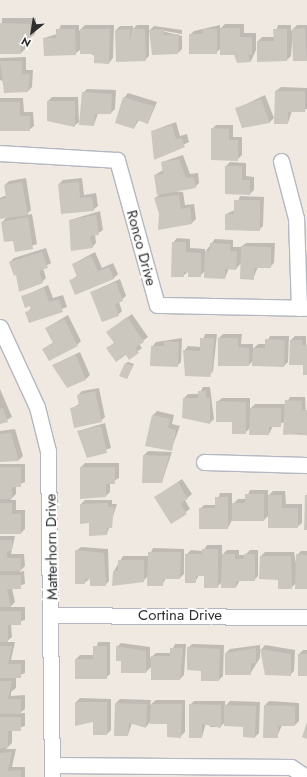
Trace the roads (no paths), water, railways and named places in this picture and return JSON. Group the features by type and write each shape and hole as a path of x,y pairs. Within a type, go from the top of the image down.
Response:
{"street":[{"name":"Ronco Drive","path":"0,153 117,160 157,305 303,308"},
{"path":"281,160 296,218 303,308"},
{"name":"Matterhorn Drive","path":"0,327 37,407 48,452 53,615 52,771"},
{"path":"204,462 307,465"},
{"name":"Cortina Drive","path":"53,615 307,617"},
{"path":"52,771 291,767 306,777"}]}
